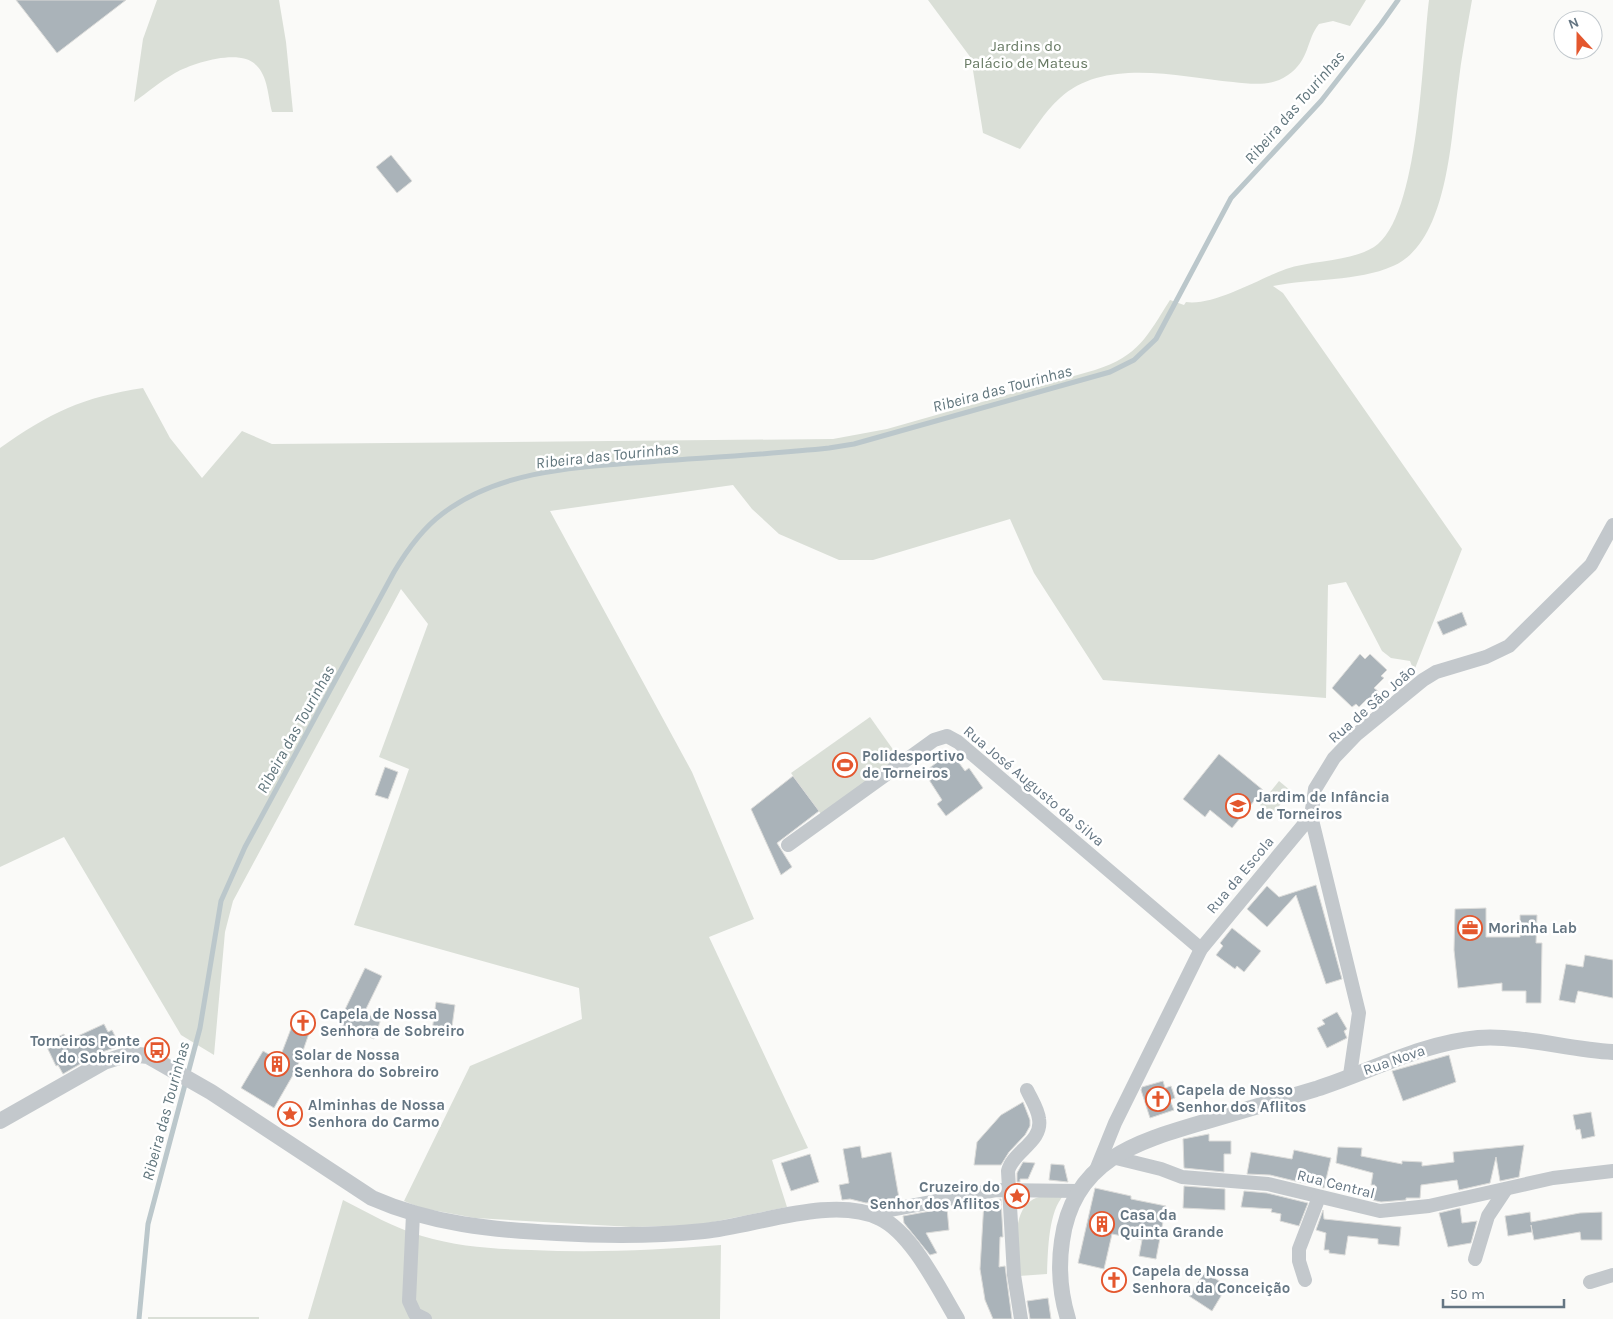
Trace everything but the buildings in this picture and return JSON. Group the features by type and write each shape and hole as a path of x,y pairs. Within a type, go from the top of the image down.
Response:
{"street":[{"name":"Rua de São João","path":"1311,816 1318,782 1345,746 1423,680 1436,672 1498,652 1522,636 1591,565 1613,525"},
{"name":"Rua José Augusto da Silva","path":"788,845 937,738 947,736 961,745 1201,949"},
{"name":"Rua da Escola","path":"1096,1170 1115,1123 1201,949 1311,816"},
{"path":"1311,816 1359,1013 1350,1076"},
{"name":"Rua Nova","path":"1068,1319 1060,1287 1059,1260 1066,1220 1079,1192 1096,1170 1112,1157 1139,1142 1315,1089 1430,1048 1477,1038 1518,1039 1613,1052"},
{"path":"0,1121 87,1070 118,1057 140,1054 168,1066 211,1092 372,1198 413,1214 489,1228 600,1235 674,1234 708,1231 810,1211 868,1214 1008,1189 1079,1192"},
{"path":"1022,1319 1014,1275 1008,1171 1012,1160 1034,1139 1039,1128 1038,1114 1027,1090"},
{"name":"Rua Central","path":"1112,1157 1161,1169 1182,1177 1256,1183 1364,1208 1389,1211 1466,1200 1553,1178 1613,1171"},
{"path":"1474,1259 1488,1216 1506,1190"},
{"path":"1305,1280 1299,1262 1299,1249 1319,1197"},
{"path":"413,1214 409,1301 415,1314 425,1319"},
{"path":"868,1214 890,1223 898,1232 934,1281 957,1319"},
{"path":"1590,1282 1613,1275"}],"green space":[{"path":"157,0 279,0 286,42 293,112 272,112 263,75 256,65 249,60 228,57 183,69 134,102 143,39"},
{"name":"Jardins do Palácio de Mateus","path":"928,0 1366,0 1350,26 1333,21 1319,24 1300,63 1282,79 1254,84 1143,73 1120,74 1098,78 1078,85 1060,98 1020,149 983,133 971,58"},
{"path":"1429,0 1472,0 1444,187 1436,212 1425,235 1411,254 1393,266 1379,271 1365,275 1273,286 1283,293 1462,549 1414,671 1410,661 1391,658 1382,651 1346,582 1328,585 1326,698 1103,680 1034,573 1010,519 873,560 839,560 779,534 752,509 733,485 550,511 692,772 754,919 709,937 808,1148 772,1160 787,1207 698,1225 632,1227 475,1218 421,1208 404,1201 470,1066 582,1019 579,988 354,925 409,769 379,757 428,624 401,589 233,901 225,932 214,1055 181,1035 64,837 0,867 0,448 35,425 67,408 84,402 102,396 143,388 170,438 202,478 242,431 272,444 833,439 887,429 1095,370 1122,358 1132,351 1148,334 1170,300 1184,305 1186,302 1210,300 1286,269 1354,255 1374,247 1389,230 1401,204 1410,170 1421,94"},
{"name":"Polidesportivo de Torneiros","path":"870,717 899,758 821,814 791,773"},
{"path":"1279,781 1291,791 1272,815 1260,805"},
{"path":"1064,1195 1059,1202 1052,1221 1047,1274 1019,1276 1017,1232 1018,1221 1022,1212 1027,1204 1036,1198"},
{"path":"343,1200 412,1233 449,1243 476,1247 602,1251 721,1245 720,1319 308,1319"},
{"path":"148,1317 259,1317 259,1319 148,1319"}],"waterway":[{"name":"Ribeira das Tourinhas","path":"139,1319 148,1224 200,1028 221,901 245,847 394,572 421,533 442,514 466,498 518,478 575,468 787,452 854,444 1110,372 1134,360 1156,339 1231,198 1321,101 1398,0"}],"place":[{"name":"Polidesportivo de Torneiros","path":"845,765"},
{"name":"Jardim de Infância de Torneiros","path":"1238,806"},
{"name":"Morinha Lab","path":"1470,928"},
{"name":"Capela de Nossa Senhora de Sobreiro","path":"303,1023"},
{"name":"Torneiros Ponte do Sobreiro","path":"157,1050"},
{"name":"Solar de Nossa Senhora do Sobreiro","path":"277,1064"},
{"name":"Capela de Nosso Senhor dos Aflitos","path":"1158,1099"},
{"name":"Alminhas de Nossa Senhora do Carmo","path":"290,1114"},
{"name":"Cruzeiro do Senhor dos Aflitos","path":"1017,1196"},
{"name":"Casa da Quinta Grande","path":"1102,1224"},
{"name":"Capela de Nossa Senhora da Conceição","path":"1114,1280"}]}
